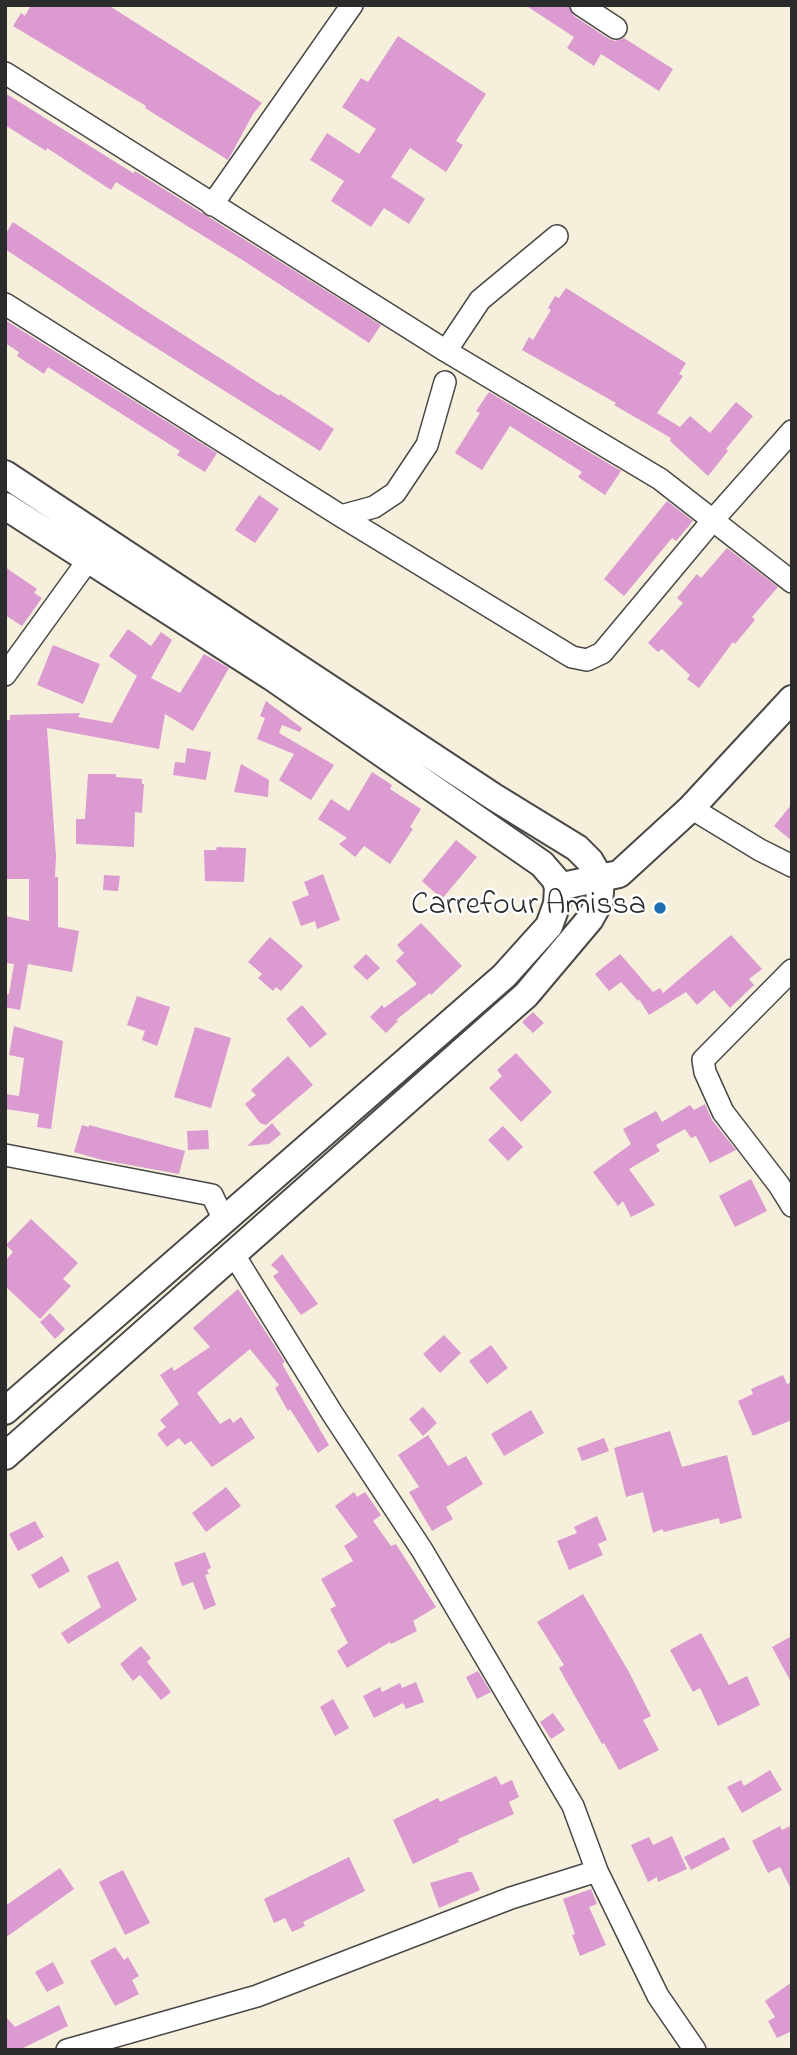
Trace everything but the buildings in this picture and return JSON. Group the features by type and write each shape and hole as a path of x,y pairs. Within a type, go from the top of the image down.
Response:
{"street":[{"path":"212,205 352,5"},
{"path":"581,5 616,28"},
{"path":"5,73 446,351 660,479 792,582"},
{"path":"446,351 480,300 557,236"},
{"path":"5,304 341,516 572,657 587,660 602,653 713,520 792,431"},
{"path":"341,516 374,507 396,493 427,445 445,382"},
{"path":"5,474 482,789 577,848 590,861 601,880 599,903 590,919 526,995 5,1455"},
{"path":"5,506 272,677 541,864 555,879 558,887 557,904 549,926 504,976 5,1411"},
{"path":"5,676 89,559"},
{"path":"558,887 601,880 619,874 691,808 792,699"},
{"path":"691,808 792,866"},
{"path":"792,971 703,1060 705,1072 723,1112 792,1206"},
{"path":"5,1155 212,1195 224,1220"},
{"path":"234,1255 332,1413 422,1550 573,1806 597,1871 658,1996 695,2050"},
{"path":"67,2050 257,1996 512,1898 597,1871"}],"place":[{"name":"Carrefour Amissa","path":"660,908"}]}
